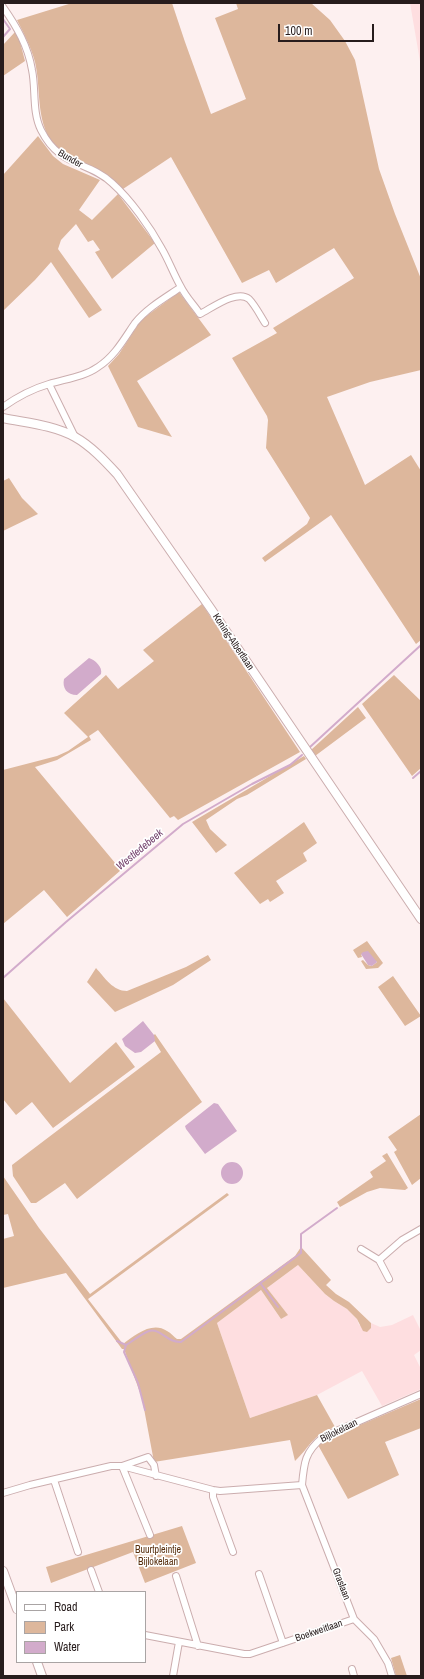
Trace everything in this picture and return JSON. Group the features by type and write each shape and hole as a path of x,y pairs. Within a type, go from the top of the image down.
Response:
{"street":[{"name":"Bunder","path":"3,7 22,37 32,70 36,117 40,130 55,151 62,157 100,175 111,182 122,193 162,248 181,287 200,314 235,296 245,296 250,300 265,322"},
{"path":"3,407 19,396 49,384 85,374 102,365 116,351 136,322 148,310 181,287"},
{"path":"49,384 75,437"},
{"name":"Koning-Albertlaan","path":"3,418 42,426 75,437 98,455 117,474 220,622 421,919"},
{"path":"379,1260 402,1240 421,1229"},
{"path":"360,1249 379,1260 389,1279"},
{"name":"Bijlokelaan","path":"302,1485 307,1454 312,1446 323,1437 421,1394"},
{"path":"122,1466 148,1457 154,1465 156,1476"},
{"path":"3,1493 30,1485 111,1466 122,1466 156,1476 220,1491 302,1485"},
{"path":"122,1466 150,1535"},
{"path":"54,1480 78,1552"},
{"name":"Graslaan","path":"302,1485 354,1619 374,1639 388,1663 392,1676"},
{"path":"213,1490 213,1496 233,1552"},
{"path":"91,1570 99,1591"},
{"path":"3,1571 16,1606"},
{"name":"Boekweitlaan","path":"259,1574 283,1643"},
{"path":"176,1576 198,1646"},
{"name":"Boekweitlaan","path":"146,1635 198,1646 250,1654 354,1619"},
{"path":"173,1676 179,1642"},
{"path":"37,1663 42,1676"}],"shaded area":[{"path":"410,3 421,3 421,67"},
{"path":"298,1265 325,1294 347,1309 357,1319 359,1325 371,1328 371,1323 380,1327 392,1325 413,1315 421,1331 421,1350 414,1355 421,1369 421,1389 382,1406 362,1371 317,1395 250,1418 217,1323 261,1290 281,1319 287,1315 267,1288"}],"green space":[{"path":"72,3 172,3 211,114 246,99 215,18 238,9 236,3 311,3 330,20 345,41 355,60 379,169 421,279 421,370 370,382 327,397 365,485 411,455 421,471 421,640 416,644 331,515 265,562 262,558 307,524 310,518 266,448 267,416 232,358 277,333 273,328 354,278 334,248 276,283 269,270 242,283 171,157 123,189 112,178 104,173 68,157 58,149 50,140 45,130 40,108 35,62 17,20"},
{"path":"15,32 20,42 25,61 3,76 3,45"},
{"path":"38,136 53,156 63,164 100,180 79,210 92,220 118,194 155,243 112,279 95,252 100,250 93,240 88,242 76,224 61,240 58,249 102,310 89,318 51,262 3,311 3,175"},
{"path":"179,292 211,335 137,381 172,437 138,427 108,366 119,354 141,320"},
{"path":"9,478 22,498 38,514 3,531 3,481"},
{"path":"202,604 300,752 178,820 174,816 170,818 98,730 89,736 91,740 57,760 35,767 121,870 67,917 44,890 3,924 3,770 57,756 68,751 88,737 64,713 106,675 118,689 154,661 143,650"},
{"path":"394,675 421,701 421,768 412,776 362,704"},
{"path":"358,707 366,718 315,756 311,750"},
{"path":"304,756 306,759 247,795 237,799 206,820 210,829 227,845 216,853 192,822"},
{"path":"304,822 317,843 303,853 307,861 276,881 284,893 270,902 268,899 260,904 234,873"},
{"path":"367,941 383,963 378,968 366,969 361,961 363,960 368,965 372,966 377,962 361,954 362,957 358,958 353,950"},
{"path":"208,955 211,960 173,985 115,1012 87,982 96,968 113,986 127,991 186,967"},
{"path":"393,976 421,1016 405,1026 378,987"},
{"path":"3,998 70,1083 116,1042 135,1067 53,1128 32,1102 16,1115 3,1099"},
{"path":"155,1034 202,1102 77,1199 65,1183 36,1203 31,1203 13,1176 12,1165 161,1052 152,1037"},
{"path":"421,1114 421,1178 412,1185 394,1152 397,1150 388,1137"},
{"path":"387,1153 408,1188 405,1190 380,1188 367,1192 340,1207 337,1202 373,1177 370,1172 386,1161 382,1156"},
{"path":"3,1176 39,1228 90,1294 227,1193 229,1195 88,1299 123,1344 144,1330 150,1328 161,1328 177,1339 181,1339 295,1256 301,1247 331,1280 326,1285 336,1294 349,1302 371,1323 371,1328 367,1332 363,1331 357,1319 347,1309 325,1294 298,1265 267,1288 288,1315 281,1319 261,1290 217,1323 250,1418 317,1395 335,1427 327,1430 316,1438 295,1461 290,1440 154,1462 142,1398 124,1349 122,1349 66,1273 3,1288 3,1239 14,1236 8,1214 3,1215"},
{"path":"421,1399 421,1428 385,1442 399,1475 348,1499 318,1445 327,1439"},
{"name":"Buurtpleintje Bijlokelaan","path":"182,1526 196,1563 145,1583 133,1552 51,1583 46,1567"},
{"path":"400,1655 407,1676 396,1676 391,1658"}],"water":[{"path":"89,658 98,664 101,669 101,674 77,695 70,694 65,688 64,679"},
{"path":"368,951 377,962 372,966 368,965 361,954"},
{"path":"143,1021 154,1035 155,1041 141,1052 135,1053 125,1046 122,1039"},
{"path":"214,1103 218,1104 237,1131 205,1154 185,1126"},
{"path":"232,1162 240,1165 243,1173 240,1181 232,1184 224,1181 221,1173 224,1165"}],"waterway":[{"path":"3,19 10,29 3,37"},
{"name":"Westledebeek","path":"310,747 421,645"},
{"name":"Westledebeek","path":"3,978 66,922 183,824 252,784 290,765 302,755"},
{"path":"413,778 421,771"},
{"path":"145,1410 138,1383 124,1352 126,1345 149,1331 161,1333 176,1342 181,1342 301,1253 301,1234 337,1208"},
{"path":"261,1284 278,1307"},
{"path":"117,1341 126,1345"}]}
